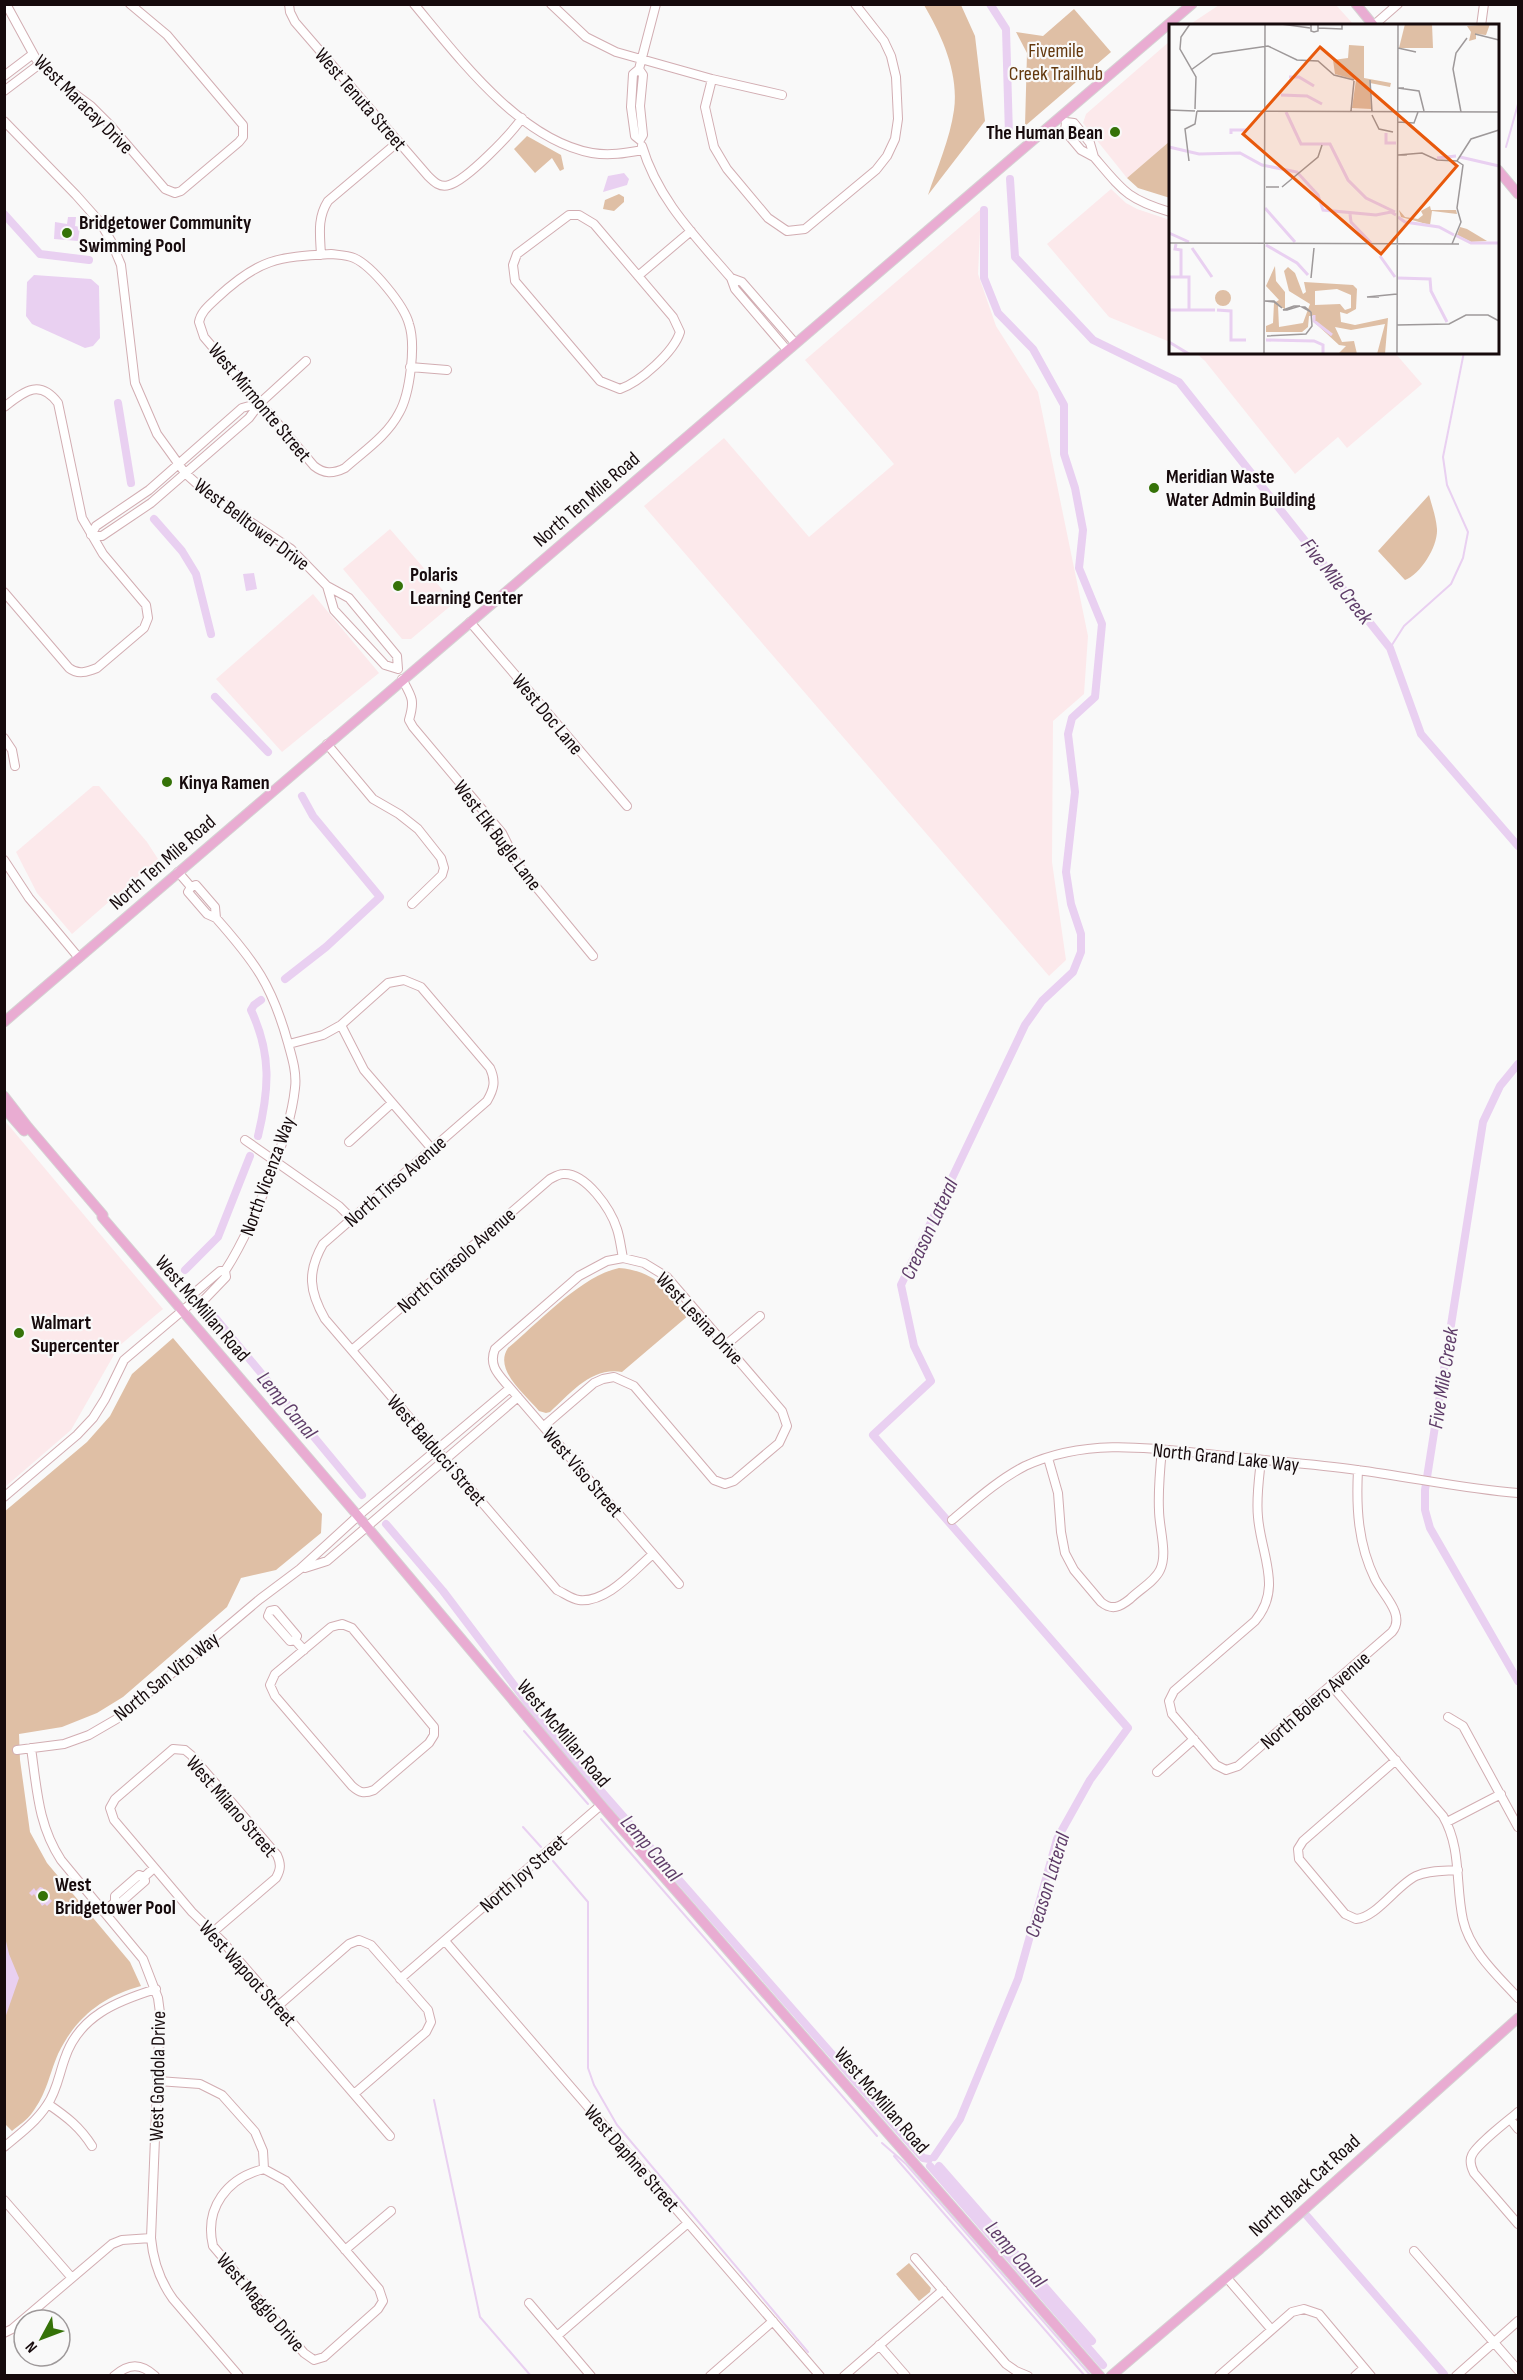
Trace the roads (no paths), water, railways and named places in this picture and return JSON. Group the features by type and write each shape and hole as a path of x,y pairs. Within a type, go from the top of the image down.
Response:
{"main road":[{"name":"North Ten Mile Road","path":"1170,24 1192,4"},
{"path":"1356,4 1373,24"},
{"name":"North Ten Mile Road","path":"4,1022 795,343 1063,119 1169,25"},
{"path":"1499,172 1518,194"},
{"name":"West McMillan Road","path":"4,1096 103,1215 102,1217 601,1805 1100,2376"},
{"name":"West McMillan Road","path":"4,1108 99,1219 102,1217"},
{"name":"North Black Cat Road","path":"1111,2376 1227,2278 1518,2018"}],"street":[{"name":"West Maracay Drive","path":"6,4 33,54 41,63 110,125 165,189 175,193 186,188 239,142 244,131 241,120 167,35 130,4"},
{"name":"West Tenuta Street","path":"290,4 290,12 295,22 428,177 443,186 448,186 463,176 503,142 522,118"},
{"path":"414,4 485,87 522,118 552,137 575,148 593,153 617,154 643,150"},
{"path":"551,4 586,38 616,52 712,79 782,95"},
{"path":"656,4 639,69 633,74 631,107 635,136 640,140 658,188 731,278 735,289 787,350"},
{"path":"712,79 705,107 714,147 727,169 768,218 787,231 804,229 876,170 887,156 895,139 898,119 896,77 891,56 884,41 855,4"},
{"path":"1375,24 1398,4"},
{"path":"1481,24 1484,4"},
{"path":"4,76 33,54"},
{"path":"4,91 41,63"},
{"path":"1094,157 1090,143 1074,123 1063,119 1065,131 1081,150 1094,157 1127,194 1141,203 1169,212"},
{"name":"West Belltower Drive","path":"4,121 76,195 100,222 111,241 121,265 135,383 157,434 178,464 219,503 298,555 327,586 349,598 397,657 398,669 404,678"},
{"path":"398,141 328,201 322,210 320,220 321,255 343,255 363,264 398,303 405,313 411,334 410,367 447,370"},
{"path":"569,215 587,218 638,276 674,317 680,332 673,348 630,386 620,389 600,381 515,281 513,265 517,254 569,215"},
{"path":"638,276 691,231"},
{"name":"West Mirmonte Street","path":"321,255 280,258 250,270 203,311 199,322 204,337 314,466 320,471 329,473 345,468 391,426 406,398 410,367"},
{"path":"731,278 742,282 795,343"},
{"path":"91,535 102,536 125,521 186,472 249,418 260,402 306,361"},
{"path":"4,407 23,392 39,389 54,397 61,411 79,507 91,535 103,554 146,605 148,618 144,628 97,668 88,672 78,672 69,668 4,592"},
{"path":"91,535 96,526 141,495 242,408 260,402"},
{"name":"West Belltower Drive","path":"327,586 334,610 385,666 398,669"},
{"name":"West Doc Lane","path":"470,622 627,806"},
{"name":"West Elk Bugle Lane","path":"404,678 413,705 409,720 413,727 502,833 518,865 593,956"},
{"path":"4,738 12,750 15,766"},
{"path":"327,744 372,799 399,813 418,829 441,858 444,868 438,880 412,904"},
{"path":"4,860 28,898 79,958"},
{"name":"North Vicenza Way","path":"4,1497 85,1426 105,1399 124,1360 195,1300 200,1304 226,1277 225,1271 244,1243 289,1126 296,1086 294,1063 280,1013 267,984 248,954 216,918 207,914 188,892 191,887 178,872"},
{"name":"North Tirso Avenue","path":"311,1288 315,1259 323,1244 488,1101 493,1092 494,1082 490,1068 421,987 404,980 388,983 341,1025"},
{"path":"289,1044 323,1035 341,1025 357,1059 432,1149"},
{"path":"349,1142 392,1103"},
{"path":"245,1140 339,1206 351,1218"},
{"name":"North Girasolo Avenue","path":"352,1350 550,1179 562,1174 584,1180 607,1208 617,1228 623,1258"},
{"name":"West Lesina Drive","path":"544,1426 594,1383 603,1378 614,1377 634,1386 714,1480 725,1484 734,1481 779,1443 787,1426 782,1410 727,1344 666,1277 644,1263 623,1258"},
{"name":"West Viso Street","path":"623,1258 607,1261 579,1276 495,1349 491,1358 493,1367 510,1388 679,1584"},
{"name":"West Balducci Street","path":"311,1288 316,1304 325,1319 557,1590 576,1600 592,1600 606,1593 652,1554"},
{"path":"727,1344 760,1316"},
{"name":"North San Vito Way","path":"17,1750 64,1744 89,1735 120,1717 260,1599 300,1569 358,1516 510,1388"},
{"name":"North San Vito Way","path":"300,1569 327,1561 518,1397"},
{"name":"North Grand Lake Way","path":"952,1520 999,1481 1026,1466 1077,1450 1108,1446 1162,1449 1358,1470 1482,1491 1518,1493"},
{"path":"1048,1458 1058,1493 1065,1553 1079,1576 1101,1602 1112,1608 1124,1604 1155,1577 1161,1568 1163,1556 1158,1508 1162,1449"},
{"path":"1157,1772 1194,1739 1172,1714 1168,1701 1174,1691 1255,1621 1266,1606 1270,1585 1258,1514 1261,1460"},
{"name":"North Bolero Avenue","path":"1194,1739 1216,1765 1226,1770 1238,1766 1392,1632 1397,1622 1395,1612 1376,1581 1360,1539 1356,1504 1358,1470"},
{"path":"260,1599 270,1611 274,1610 297,1636 295,1640 304,1650"},
{"path":"342,1624 352,1628 432,1722 434,1735 429,1743 374,1790 363,1793 352,1786 275,1696 270,1685 275,1674 304,1650 331,1627 342,1624"},
{"path":"1331,1685 1435,1805 1447,1822 1456,1850 1463,1920 1469,1936 1477,1951 1518,1998"},
{"path":"1448,1717 1463,1726 1518,1827"},
{"name":"West Gondola Drive","path":"32,1748 42,1824 51,1846 143,1959 156,1989 160,2013 151,2238 155,2262 166,2290 239,2376"},
{"name":"West Wapoot Street","path":"178,1749 168,1752 112,1803 110,1808 114,1820 390,2136"},
{"name":"West Milano Street","path":"178,1749 192,1755 277,1855 280,1868 276,1878 213,1932"},
{"path":"1396,1760 1303,1841 1298,1852 1301,1863 1338,1906 1349,1917 1356,1919 1367,1916 1414,1877 1428,1872 1458,1870"},
{"path":"1447,1822 1501,1794"},
{"name":"North Joy Street","path":"400,1979 601,1805"},
{"path":"105,1911 115,1902 120,1903 137,1889 145,1881 144,1877 154,1868"},
{"path":"278,2006 349,1944 359,1940 371,1945 428,2010 430,2022 426,2032 354,2094"},
{"name":"West Daphne Street","path":"445,1941 820,2376"},
{"path":"4,2147 32,2123 48,2104 65,2055 78,2033 90,2019 120,2001 156,1989"},
{"path":"158,2081 200,2084 222,2095 255,2132 262,2151 264,2169 286,2181 345,2250 391,2211"},
{"path":"48,2104 72,2120 82,2130 92,2146"},
{"path":"1518,2112 1475,2150 1470,2159 1470,2166 1474,2173 1518,2224"},
{"path":"1510,2119 1518,2129"},
{"name":"West Maggio Drive","path":"264,2169 242,2177 216,2202 213,2209 212,2241 217,2252 304,2353 314,2360 324,2357 378,2309 383,2301 379,2289 345,2250"},
{"path":"4,2200 72,2278"},
{"path":"557,2336 688,2223"},
{"path":"4,2333 12,2329 117,2241 151,2238"},
{"path":"1414,2251 1518,2370"},
{"path":"915,2258 1006,2364 1016,2372 1028,2376"},
{"path":"1227,2278 1271,2330"},
{"path":"844,2376 943,2290"},
{"path":"529,2303 591,2376"},
{"path":"1219,2376 1292,2312 1305,2309 1319,2314 1371,2376"},
{"path":"710,2376 773,2321"},
{"path":"1456,2376 1518,2321"},
{"path":"879,2345 906,2376"},
{"path":"114,2376 124,2367 133,2365 144,2367 155,2376"},
{"path":"1355,2376 1364,2368"}],"waterway":[{"path":"990,4 1006,29 1009,136"},
{"path":"1506,147 1518,104"},
{"name":"Five Mile Creek","path":"1010,179 1015,257 1093,340 1179,382 1390,648 1421,734 1518,846"},
{"name":"Creason Lateral","path":"934,2157 960,2119 1018,1979 1057,1839 1090,1780 1128,1728 873,1435 931,1381 914,1346 901,1285 1025,1025 1042,1001 1073,972 1081,952 1081,934 1071,904 1066,872 1075,792 1068,734 1072,718 1095,697 1102,624 1079,568 1083,530 1075,488 1064,454 1064,405 1033,349 998,313 984,278 984,210"},
{"path":"4,214 40,254 89,260"},
{"path":"1390,648 1404,626 1451,584 1463,558 1468,532 1447,485 1443,457 1464,354"},
{"path":"118,403 131,483"},
{"path":"154,519 182,551 196,574 211,634"},
{"path":"215,697 268,752"},
{"path":"285,979 326,947 380,897 313,816 302,796"},
{"path":"258,1136 266,1088 266,1073 262,1042 251,1010 261,1000"},
{"name":"Five Mile Creek","path":"1518,1064 1500,1086 1483,1122 1425,1490 1425,1510 1430,1528 1518,1681"},
{"path":"185,1270 218,1237 250,1156"},
{"name":"Lemp Canal","path":"213,1315 362,1495"},
{"name":"Lemp Canal","path":"386,1524 443,1591 551,1734 923,2158 929,2159"},
{"path":"524,1731 588,1804"},
{"path":"601,1819 877,2136"},
{"path":"523,1827 541,1847"},
{"path":"553,1861 588,1902 588,2068 594,2085 617,2125 808,2352"},
{"path":"434,2100 480,2317 531,2376"},
{"path":"882,2143 906,2164 1091,2376"},
{"path":"894,2156 1085,2376"},
{"name":"Creason Lateral","path":"930,2166 1103,2365"},
{"name":"Lemp Canal","path":"939,2166 1092,2341"},
{"name":"Lemp Canal","path":"1307,2216 1444,2374"}],"place":[{"name":"The Human Bean","path":"1115,132"},
{"name":"Bridgetower Community Swimming Pool","path":"67,233"},
{"name":"Meridian Waste Water Admin Building","path":"1154,488"},
{"name":"Polaris Learning Center","path":"398,586"},
{"name":"Kinya Ramen","path":"167,782"},
{"name":"Walmart Supercenter","path":"19,1333"},
{"name":"West Bridgetower Pool","path":"43,1896"}],"park label":[{"name":"Fivemile Creek Trailhub","path":"1056,62"}]}
